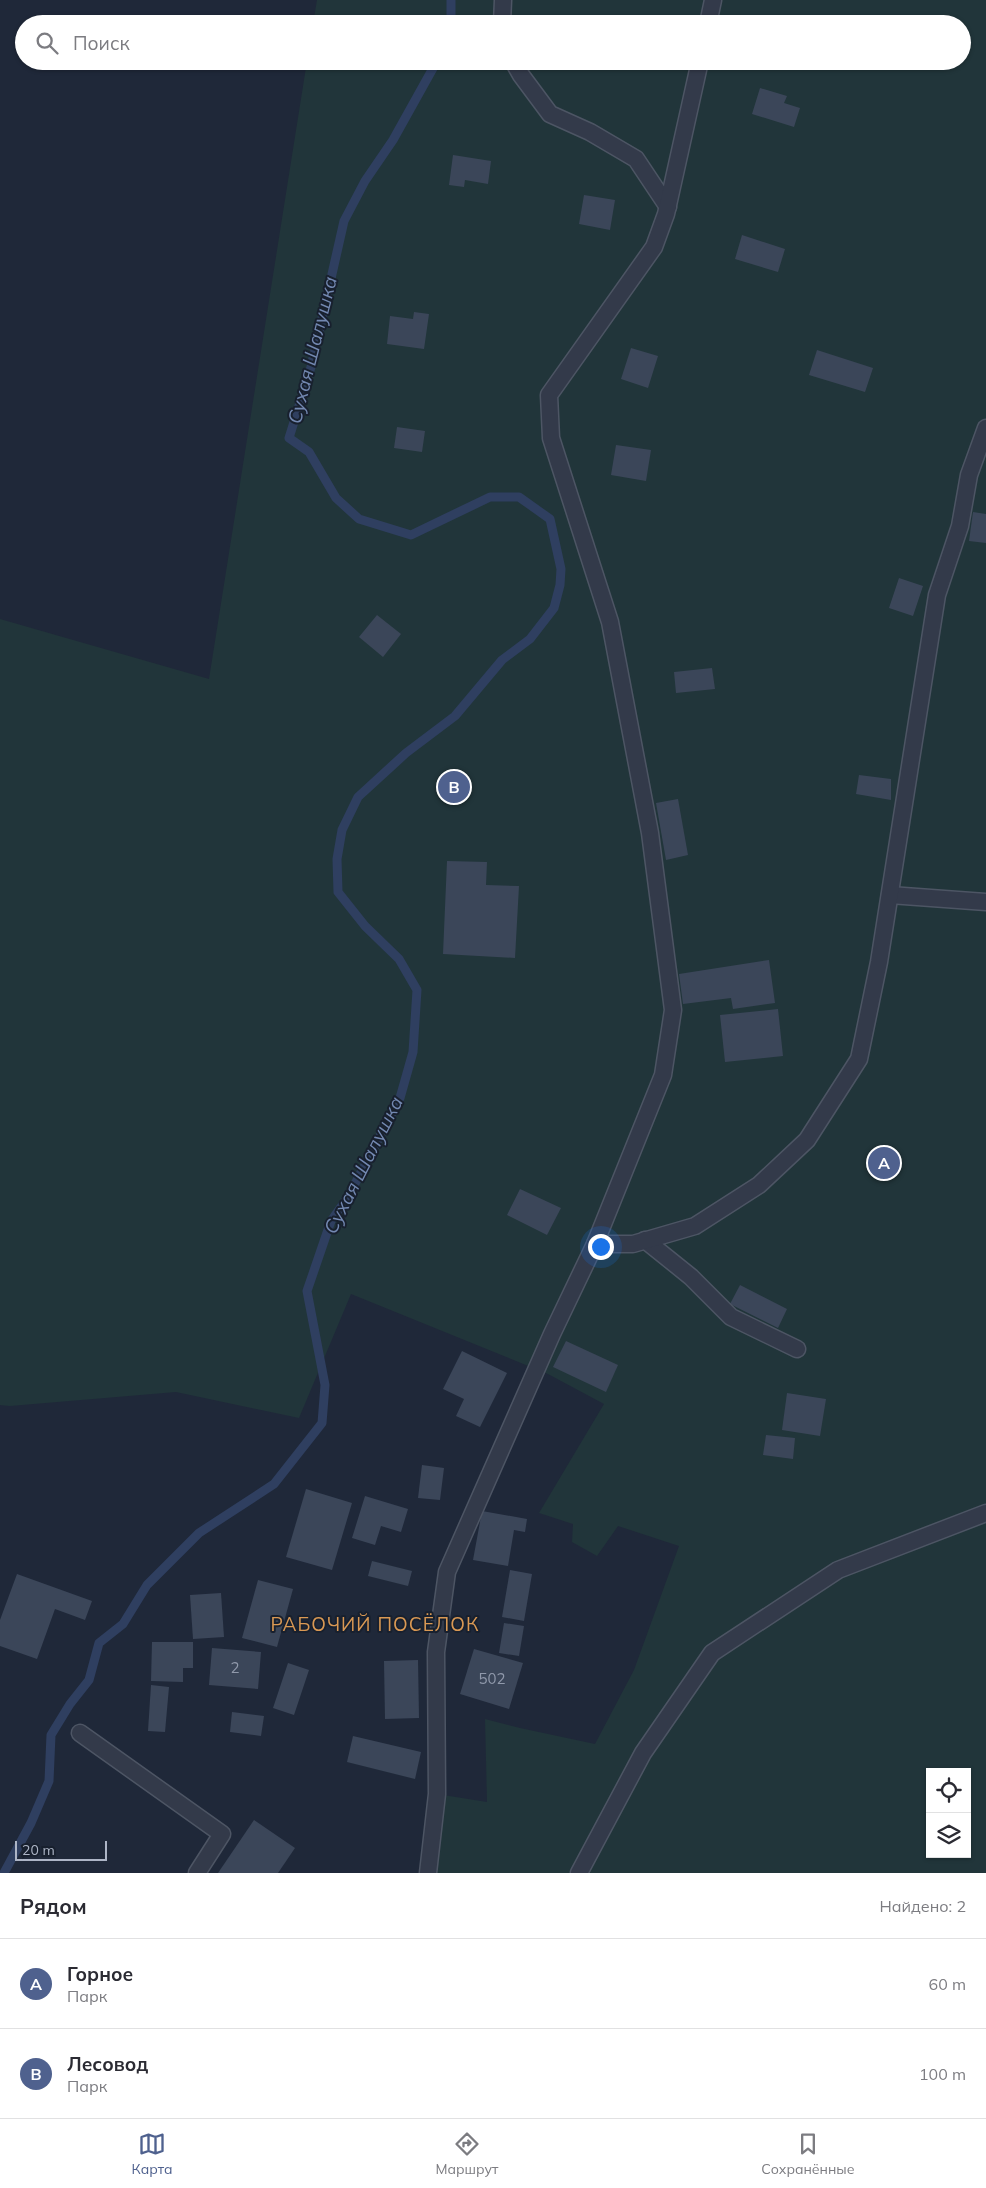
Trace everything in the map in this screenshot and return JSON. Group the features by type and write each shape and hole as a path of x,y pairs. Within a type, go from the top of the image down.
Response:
{"lane":[{"path":"502,15 503,0"},
{"path":"710,15 713,0"},
{"path":"519,70 550,114 590,132 636,159 668,207"},
{"path":"428,1873 437,1794 436,1652 447,1572 552,1334 595,1244 662,1075 673,1010 650,833 610,622 551,438 549,395 654,247 668,207 698,70"},
{"path":"595,1244 632,1244 695,1226 759,1185 807,1140 859,1059 880,962 937,595 960,526 969,475 986,428"},
{"path":"890,895 986,902"},
{"path":"645,1240 691,1277 731,1317 798,1349"},
{"path":"579,1873 643,1753 712,1653 838,1570 986,1513"},
{"path":"80,1733 222,1834 197,1873"}],"green space":[{"path":"317,0 986,0 986,1873 428,1873 437,1794 487,1802 485,1719 595,1744 634,1670 679,1546 618,1526 597,1556 572,1542 573,1524 539,1513 604,1404 548,1374 351,1294 299,1418 176,1392 10,1406 0,1405 0,619 209,679 306,70 971,70 971,15 314,15"}],"building":[{"path":"760,88 787,96 784,103 800,108 794,127 752,114"},
{"path":"453,155 491,161 488,184 465,180 464,187 449,185"},
{"path":"584,195 615,200 610,230 579,224"},
{"path":"742,235 785,249 778,272 735,259"},
{"path":"414,312 429,314 424,349 387,344 390,316 413,319"},
{"path":"631,348 658,356 648,388 621,379"},
{"path":"817,350 873,368 865,392 809,375"},
{"path":"397,427 425,431 422,452 394,448"},
{"path":"616,445 651,450 646,481 611,475"},
{"path":"973,512 986,514 986,543 969,541"},
{"path":"899,578 923,586 913,616 889,608"},
{"path":"377,615 401,634 383,657 359,637"},
{"path":"712,668 715,689 676,693 674,672"},
{"path":"859,775 891,779 891,800 856,794"},
{"path":"678,799 688,855 666,860 656,803"},
{"path":"447,861 487,862 486,885 519,886 515,958 443,954"},
{"path":"769,960 775,1003 733,1009 731,998 683,1004 679,974"},
{"path":"778,1009 783,1056 725,1062 720,1015"},
{"path":"520,1189 561,1208 547,1235 507,1215"},
{"path":"740,1285 787,1309 778,1328 730,1304"},
{"path":"566,1341 618,1365 606,1392 553,1367"},
{"path":"462,1351 507,1373 480,1427 456,1416 464,1399 443,1389"},
{"path":"787,1393 826,1399 820,1436 782,1430"},
{"path":"766,1435 795,1438 793,1459 763,1455"},
{"path":"422,1465 444,1468 440,1500 418,1498"},
{"path":"306,1489 352,1503 332,1570 286,1557"},
{"path":"365,1496 408,1509 401,1532 381,1526 375,1545 352,1538"},
{"path":"482,1511 527,1519 525,1532 514,1530 508,1566 473,1560"},
{"path":"372,1561 412,1571 408,1586 368,1576"},
{"path":"510,1570 532,1574 524,1621 502,1617"},
{"path":"17,1574 92,1601 85,1620 55,1609 37,1659 0,1646 0,1620"},
{"path":"258,1580 293,1589 277,1647 242,1638"},
{"path":"221,1593 224,1637 193,1639 190,1595"},
{"path":"504,1623 524,1626 519,1656 499,1653"},
{"path":"152,1642 193,1642 193,1668 183,1668 183,1682 151,1681"},
{"path":"212,1648 261,1652 258,1689 209,1685"},
{"path":"474,1649 523,1663 509,1709 460,1694"},
{"path":"418,1660 419,1718 385,1719 384,1661"},
{"path":"288,1663 309,1670 294,1715 273,1708"},
{"path":"151,1685 169,1687 165,1732 148,1731"},
{"path":"232,1712 264,1716 261,1736 230,1732"},
{"path":"353,1736 421,1752 415,1779 347,1762"},
{"path":"254,1820 295,1848 278,1873 218,1873"}],"waterway":[{"name":"Сухая Шалушка","path":"451,0 451,15"},
{"name":"Сухая Шалушка","path":"4,1873 31,1823 49,1781 51,1735 70,1704 89,1680 99,1643 123,1624 147,1585 199,1533 274,1484 322,1423 325,1385 307,1291 331,1221 348,1197 400,1098 413,1052 417,990 399,959 365,926 338,892 337,859 342,830 358,797 406,753 455,716 502,660 530,639 554,608 560,585 561,569 550,519 519,497 490,497 411,535 359,519 336,498 309,452 289,438 311,367 344,221 365,181 393,140 432,70"}],"place":[{"name":"Лесовод","path":"454,787"},
{"name":"Горное","path":"884,1163"}],"district":[{"name":"РАБОЧИЙ ПОСЁЛОК","path":"375,1624"}]}
